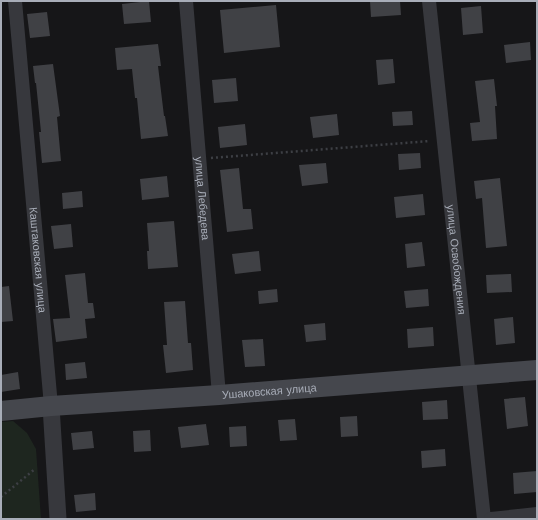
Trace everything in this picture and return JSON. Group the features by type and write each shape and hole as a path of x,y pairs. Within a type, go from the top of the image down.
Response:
{"main road":[{"name":"Ушаковская улица","path":"1,411 537,370"}],"street":[{"name":"Каштаковская улица","path":"15,1 51,406 58,519"},
{"name":"улица Лебедева","path":"186,1 219,395"},
{"name":"улица Освобождения","path":"429,1 484,519"},
{"path":"491,519 537,514"}],"path":[{"path":"199,158 443,140"},
{"path":"1,497 35,469"}],"shaded area":[{"path":"13,421 27,433 36,449 41,519 1,519 1,422"}],"building":[{"path":"149,1 151,22 124,24 122,4"},
{"path":"370,1 400,1 401,15 371,17"},
{"path":"276,5 280,47 224,53 220,10"},
{"path":"481,6 483,33 463,35 461,8"},
{"path":"47,12 50,36 30,38 27,14"},
{"path":"530,42 531,60 506,63 504,45"},
{"path":"158,44 161,66 158,66 168,136 141,139 137,98 135,98 132,69 117,70 115,48"},
{"path":"393,59 395,83 378,85 376,60"},
{"path":"53,64 60,116 57,117 61,161 42,163 39,132 41,132 33,66"},
{"path":"236,78 238,101 214,103 212,80"},
{"path":"494,79 497,106 495,106 497,139 472,141 470,123 480,122 475,81"},
{"path":"412,111 413,125 393,126 392,112"},
{"path":"337,114 339,135 313,138 310,117"},
{"path":"245,124 247,145 220,148 218,127"},
{"path":"420,153 421,168 399,170 398,154"},
{"path":"326,163 328,183 302,186 299,165"},
{"path":"239,168 243,209 251,209 253,229 227,232 220,170"},
{"path":"167,176 169,197 142,200 140,179"},
{"path":"500,178 507,246 486,248 482,198 476,199 474,181"},
{"path":"82,191 83,207 63,209 62,193"},
{"path":"423,194 425,215 396,218 394,197"},
{"path":"174,221 178,267 148,269 147,251 149,251 147,223"},
{"path":"71,224 73,247 54,249 51,226"},
{"path":"422,242 425,266 407,268 405,244"},
{"path":"259,251 261,271 235,274 232,254"},
{"path":"85,273 88,303 93,303 95,318 85,319 87,338 56,342 53,319 70,318 65,275"},
{"path":"511,274 512,292 487,293 486,275"},
{"path":"9,286 13,321 1,322 1,287"},
{"path":"277,289 278,302 259,304 258,291"},
{"path":"428,289 429,306 406,308 404,291"},
{"path":"185,301 188,343 191,343 193,370 166,373 163,345 167,345 164,302"},
{"path":"513,317 515,343 496,345 494,319"},
{"path":"325,323 326,340 306,342 304,325"},
{"path":"433,327 434,346 408,348 407,329"},
{"path":"263,339 265,366 245,367 242,340"},
{"path":"85,362 87,378 66,380 65,364"},
{"path":"18,372 20,389 1,392 1,375"},
{"path":"525,397 528,426 507,429 504,399"},
{"path":"447,400 448,419 423,420 422,402"},
{"path":"357,416 358,436 341,437 340,417"},
{"path":"295,419 297,440 280,441 278,420"},
{"path":"206,424 209,445 181,448 178,427"},
{"path":"246,426 247,446 230,447 229,427"},
{"path":"150,430 151,451 134,452 133,431"},
{"path":"92,431 94,448 73,450 71,433"},
{"path":"445,449 446,466 422,468 421,451"},
{"path":"537,471 537,492 514,494 513,473"},
{"path":"95,493 96,510 76,512 74,495"}]}
